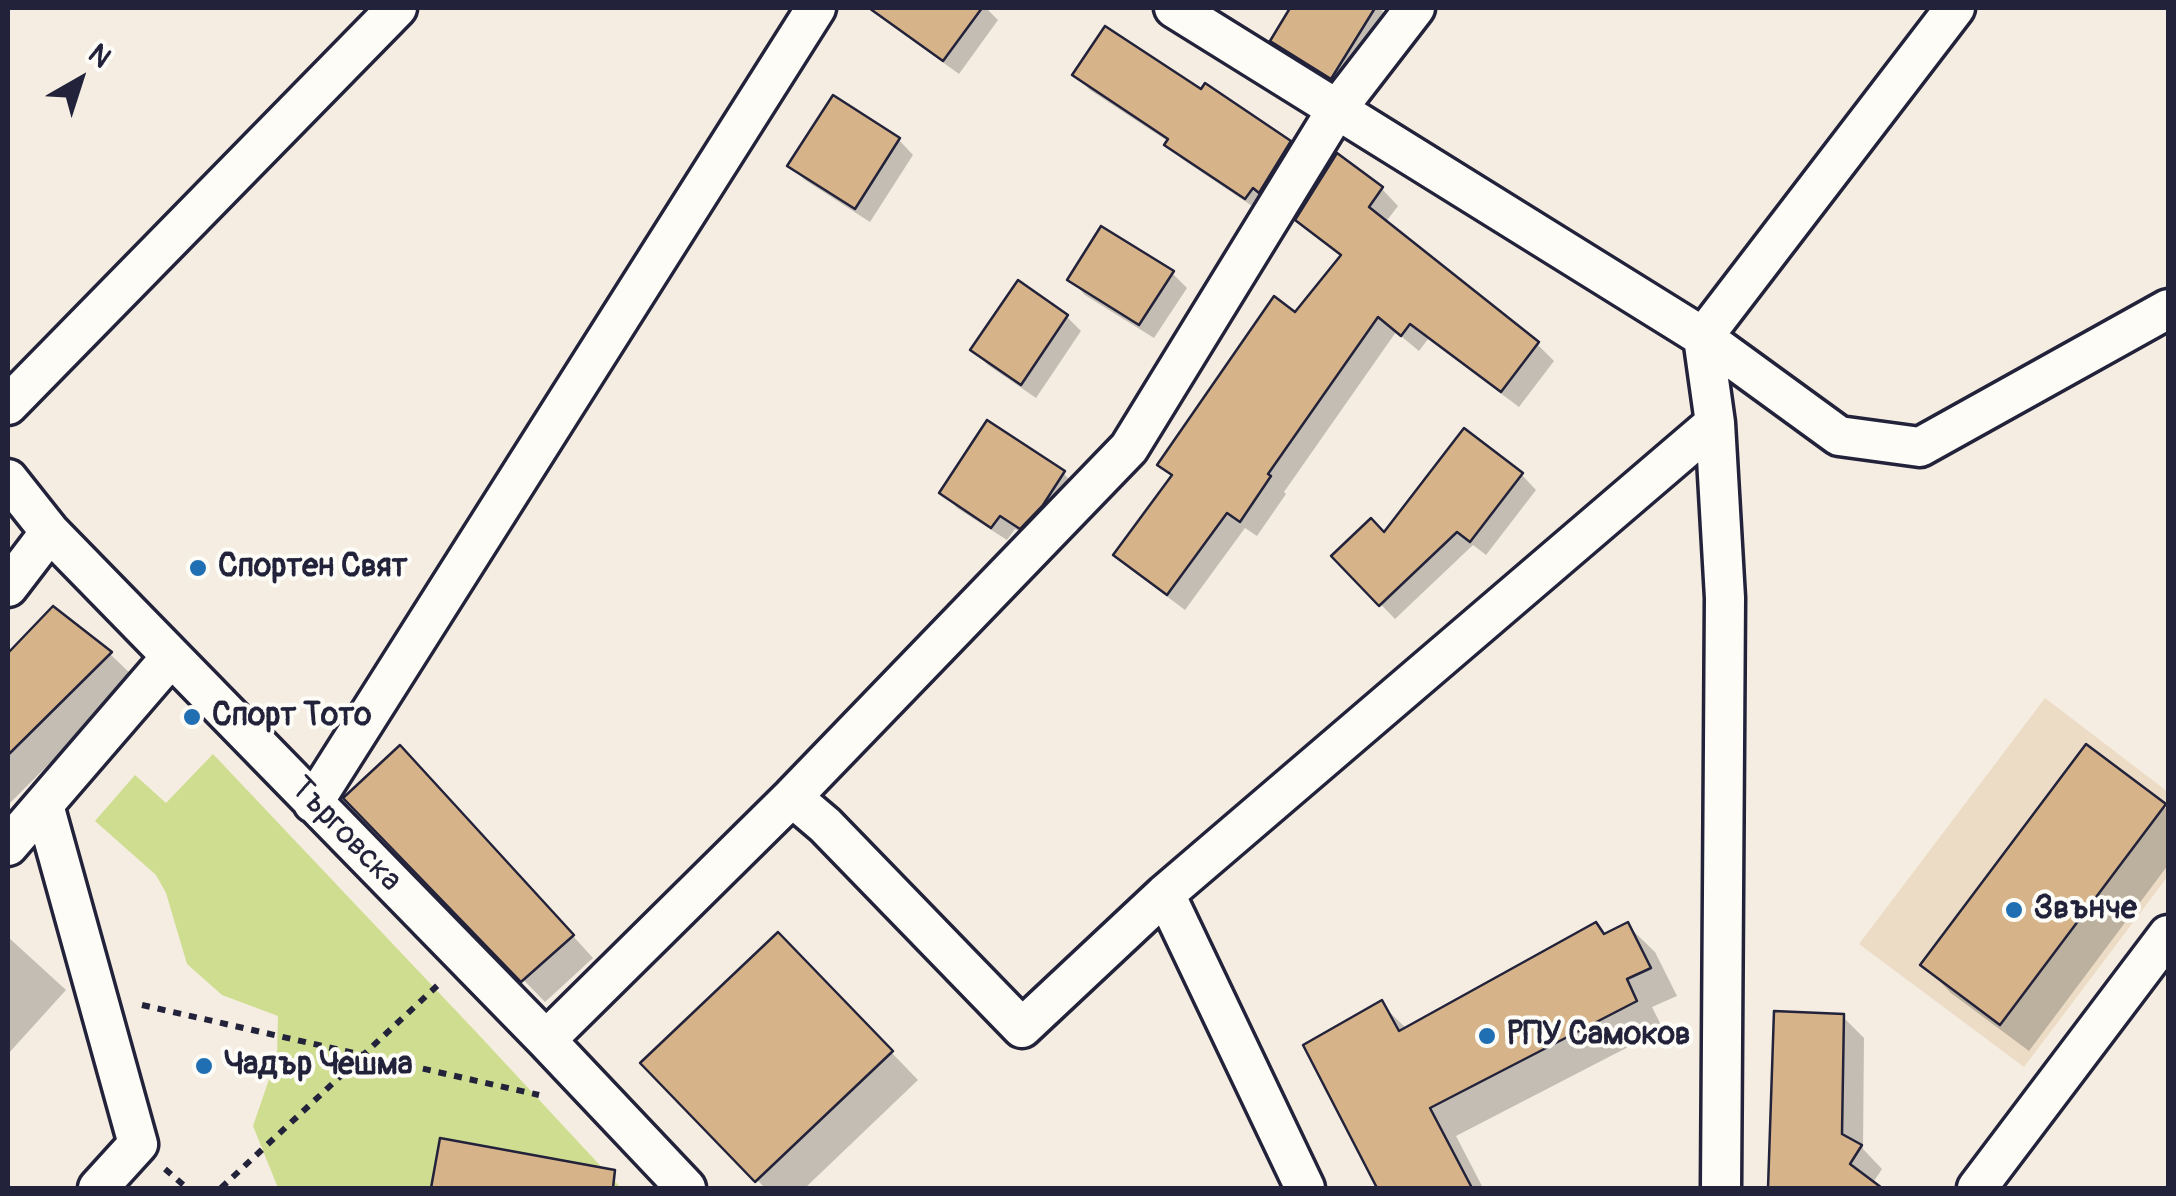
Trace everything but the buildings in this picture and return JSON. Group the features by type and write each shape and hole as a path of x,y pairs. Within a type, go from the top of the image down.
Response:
{"street":[{"path":"8,405 397,8"},
{"path":"314,803 816,8"},
{"path":"1174,8 1703,337 1839,436 1920,447 2168,309"},
{"path":"546,1040 792,797 1130,448 1337,109 1415,8"},
{"path":"1721,1188 1725,598 1715,423 1703,337 1955,8"},
{"path":"792,797 825,824 1022,1028 1165,894 1715,423"},
{"name":"Търговска","path":"8,479 50,532 686,1188"},
{"path":"8,587 50,532"},
{"path":"8,846 171,657"},
{"path":"44,805 138,1144 98,1188"},
{"path":"1165,894 1305,1188"},
{"path":"1977,1188 2168,935"}],"path":[{"path":"221,1188 466,959"},
{"path":"97,994 614,1112"}],"shaded area":[{"name":"Звънче","path":"2045,698 2168,792 2168,876 2024,1067 1859,944"}],"green space":[{"path":"213,754 621,1188 278,1188 253,1126 277,1056 278,1016 222,995 187,964 166,893 156,875 95,821 135,775 166,803"}],"place":[{"name":"Спортен Свят","path":"198,568"},
{"name":"Спорт Тото","path":"192,717"},
{"name":"Звънче","path":"2014,910"},
{"name":"РПУ Самоков","path":"1487,1036"},
{"name":"Чадър Чешма","path":"204,1066"}]}
